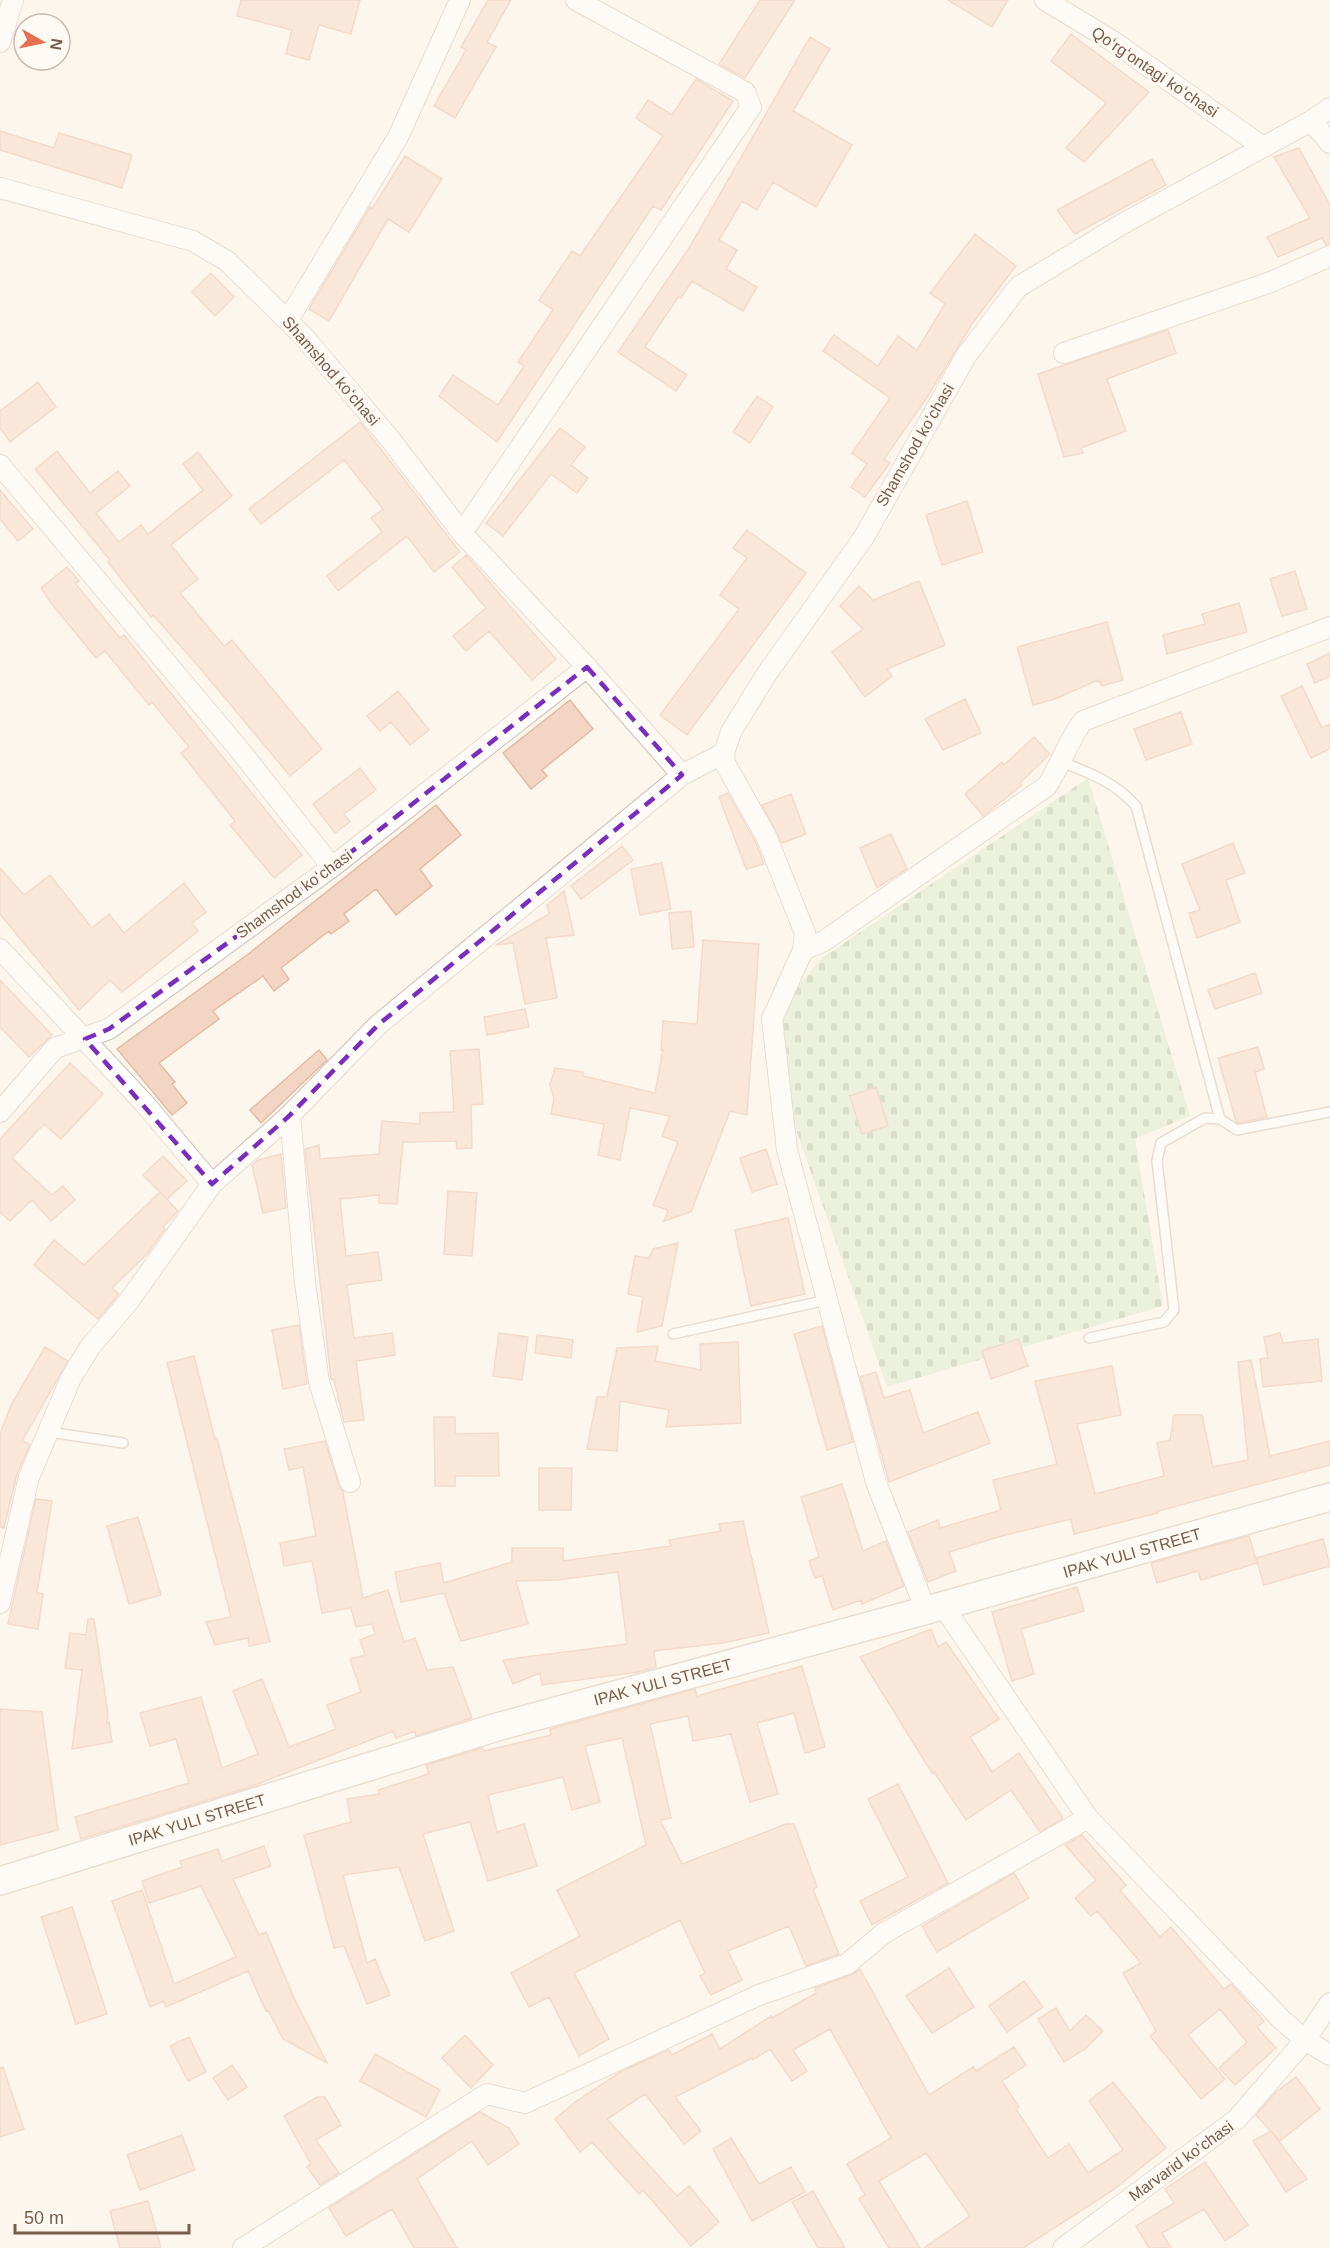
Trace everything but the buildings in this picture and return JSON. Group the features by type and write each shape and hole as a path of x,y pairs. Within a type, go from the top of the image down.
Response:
{"main road":[{"name":"IPAK YULI STREET","path":"0,1881 497,1727 1330,1497"}],"street":[{"path":"0,42 13,0"},
{"path":"288,320 398,137 460,0"},
{"path":"462,533 751,107 745,92 576,0"},
{"name":"Qoʻrgʻontagi koʻchasi","path":"1045,0 1114,42 1263,147"},
{"name":"Shamshod koʻchasi","path":"724,753 731,732 766,675 864,537 966,356 1018,287 1124,223 1311,121 1330,108"},
{"path":"1311,121 1330,143"},
{"name":"Shamshod koʻchasi","path":"0,188 193,241 228,261 288,320 390,439 462,533 587,667 682,775"},
{"path":"1064,352 1271,282 1330,256"},
{"path":"0,465 238,748 332,867"},
{"path":"803,950 824,941 969,843 1047,786 1062,762 1071,738 1083,721 1330,627"},
{"name":"Shamshod koʻchasi","path":"0,1112 55,1048 109,1029 332,867 587,667"},
{"path":"0,1603 29,1477 71,1378 90,1347 129,1301 212,1184 290,1115 378,1025 682,775 724,753 725,763 767,838 805,933 803,950 772,1019 787,1150 876,1482 934,1608 1088,1818 1282,2020 1305,2040 1330,2055"},
{"path":"0,949 144,1103 212,1184"},
{"path":"290,1115 305,1283 319,1382 351,1482"},
{"path":"243,2248 487,2094 525,2103 759,1995 847,1964 884,1933 1088,1818"},
{"name":"Marvarid koʻchasi","path":"1062,2248 1237,2119 1305,2040 1330,2003"}],"lane":[{"path":"1062,762 1100,777 1124,792 1136,806 1220,1119"},
{"path":"1089,1338 1164,1322 1174,1310 1156,1161 1161,1143 1205,1118 1220,1119 1237,1130 1330,1113"},
{"path":"674,1334 827,1300"},
{"path":"47,1431 123,1443"}],"highlighted area":[{"path":"587,667 682,775 378,1025 288,1117 212,1184 85,1039 109,1029 332,867"}],"green space":[{"path":"1088,778 1190,1116 1135,1139 1163,1306 887,1387 796,1130 780,1025 789,996 822,958"}]}
